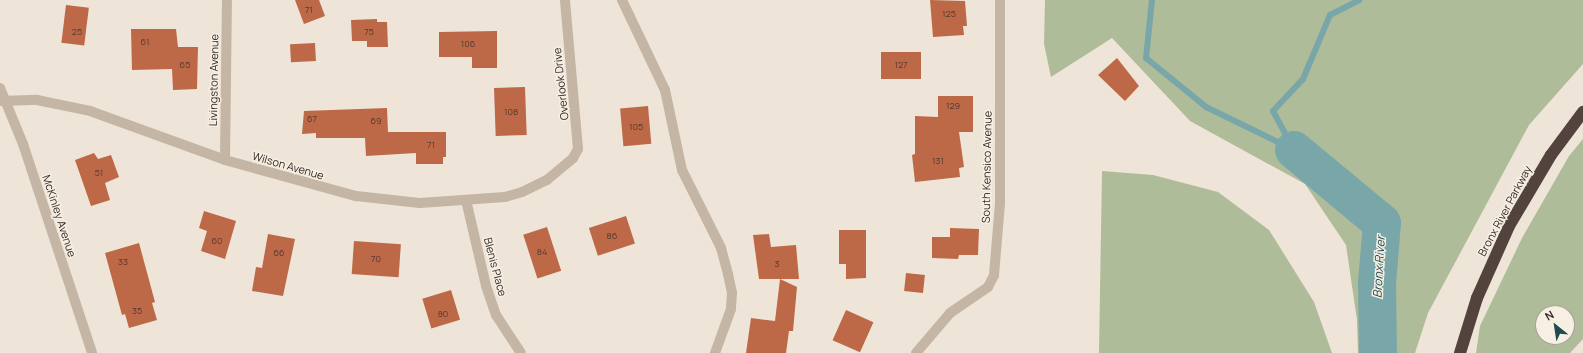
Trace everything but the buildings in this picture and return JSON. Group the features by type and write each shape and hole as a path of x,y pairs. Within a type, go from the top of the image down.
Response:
{"highway":[{"name":"Bronx River Parkway","path":"1460,353 1477,298 1509,226 1551,155 1583,112"}],"street":[{"name":"Livingston Avenue","path":"225,160 227,0"},
{"name":"Overlook Drive","path":"564,0 579,140 578,149 569,161"},
{"path":"622,0 665,90 682,170 721,248 728,274 732,293 731,309 715,353"},
{"name":"South Kensico Avenue","path":"916,353 950,313 988,287 994,274 1000,203 1000,0"},
{"name":"McKinley Avenue","path":"0,88 2,101 23,144 92,353"},
{"name":"Wilson Avenue","path":"2,101 37,100 90,112 225,160 356,196 420,203 504,197 522,192 547,180 569,161"},
{"name":"Blenis Place","path":"466,200 486,286 496,315 512,336 521,353"}],"green space":[{"path":"1045,0 1583,0 1583,64 1529,125 1428,313 1415,353 1358,353 1357,320 1346,245 1305,184 1190,121 1112,38 1051,77 1044,44"},
{"path":"1583,139 1583,339 1570,353 1476,353 1480,326 1522,238 1569,156"},
{"path":"1102,171 1153,175 1218,192 1269,230 1314,302 1332,353 1099,353"}],"waterway":[{"name":"Bronx River","path":"1152,0 1146,58 1206,107 1294,150"},
{"name":"Bronx River","path":"1294,150 1273,111 1303,79 1330,15 1359,0"},
{"name":"Bronx River","path":"1294,150 1382,223 1377,282 1378,353"}]}
